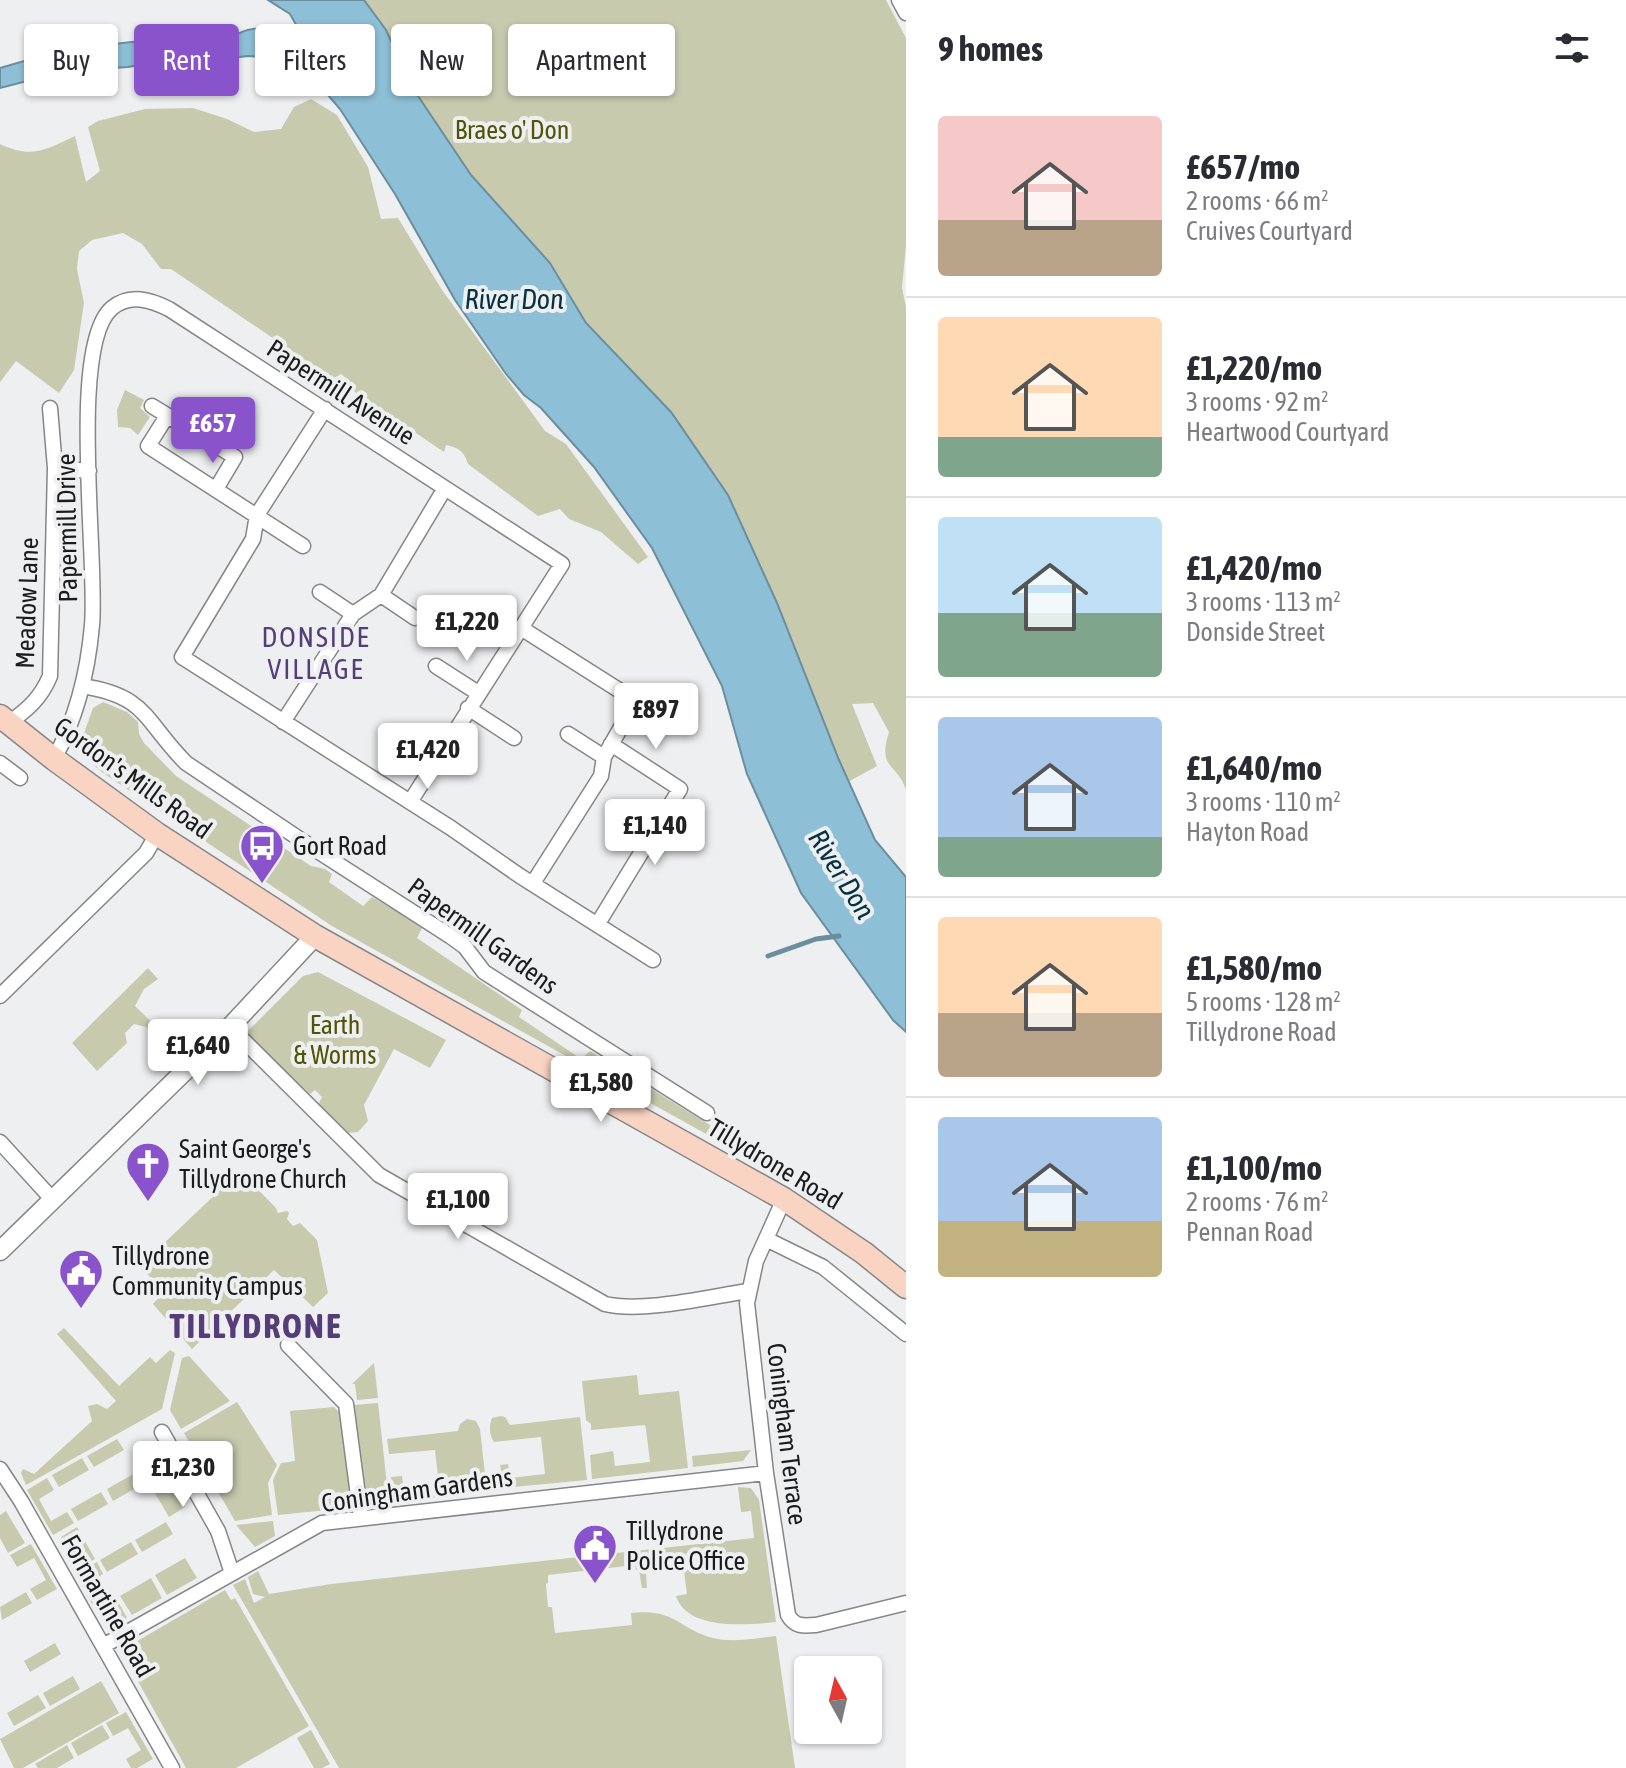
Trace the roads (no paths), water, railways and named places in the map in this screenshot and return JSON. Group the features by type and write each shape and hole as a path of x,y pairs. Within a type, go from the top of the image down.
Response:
{"main road":[{"name":"Gordon's Mills Road","path":"4,719 157,834 315,936"},
{"name":"Tillydrone Road","path":"315,936 784,1199 864,1253 906,1287"}],"street":[{"path":"899,0 906,13"},
{"name":"Papermill Avenue","path":"123,302 147,300 169,309 562,564 521,628"},
{"name":"Papermill Drive","path":"54,759 71,723 82,686 92,628 94,595 88,384 91,359 102,321 112,308 123,302"},
{"path":"152,406 235,457 216,489"},
{"name":"Meadow Lane","path":"4,719 34,705 50,676 55,468 50,408"},
{"path":"325,409 257,515 253,539 182,657 653,960"},
{"path":"167,416 148,446 303,546"},
{"path":"55,468 89,471"},
{"path":"283,722 353,614 381,595 445,488"},
{"path":"320,592 353,614"},
{"path":"381,595 415,618"},
{"path":"410,802 521,628 636,701 608,750 601,776 533,883"},
{"path":"436,666 478,693"},
{"name":"Papermill Gardens","path":"82,686 122,695 136,704 168,745 199,772 450,936 465,947 484,972 707,1113"},
{"path":"468,708 514,738"},
{"path":"568,734 608,750 680,789 597,925"},
{"path":"1,764 20,778"},
{"path":"0,996 146,853 157,834"},
{"path":"0,1251 230,1027 315,936"},
{"path":"230,1027 379,1175 605,1304 640,1306 748,1291"},
{"path":"0,1142 53,1200"},
{"name":"Coningham Terrace","path":"784,1199 756,1261 748,1291 748,1315 766,1473 786,1608 791,1620 802,1626 906,1603"},
{"path":"766,1239 823,1267 906,1334"},
{"path":"288,1345 346,1404 361,1518"},
{"path":"162,1432 218,1531 232,1573"},
{"name":"Formartine Road","path":"0,1469 172,1768"},
{"name":"Coningham Gardens","path":"103,1646 322,1523 766,1473"}],"water":[{"name":"River Don","path":"268,0 364,0 391,41 391,96 418,96 471,175 550,263 586,323 671,412 728,495 777,603 839,760 875,840 906,877 906,1032 893,1020 801,893 747,774 722,686 652,548 594,467 506,374 455,300 395,194 329,96 375,96 375,24 296,24 290,14"},
{"name":"River Don","path":"254,29 255,56 239,57 239,34"},
{"name":"River Don","path":"134,42 134,66 118,68 118,44"},
{"name":"River Don","path":"24,61 24,82 0,88 0,68"}],"waterway":[{"path":"768,956 816,939 839,936"}],"place":[{"name":"Gort Road","path":"262,885"},
{"name":"Saint George's Tillydrone Church","path":"148,1203"},
{"name":"Tillydrone Community Campus","path":"81,1310"},
{"name":"Tillydrone Police Office","path":"595,1585"}],"district":[{"name":"DONSIDE VILLAGE","path":"316,653"},
{"name":"TILLYDRONE","path":"256,1326"}],"park label":[{"name":"Braes o' Don","path":"512,130"},
{"name":"Earth & Worms","path":"335,1040"}]}
